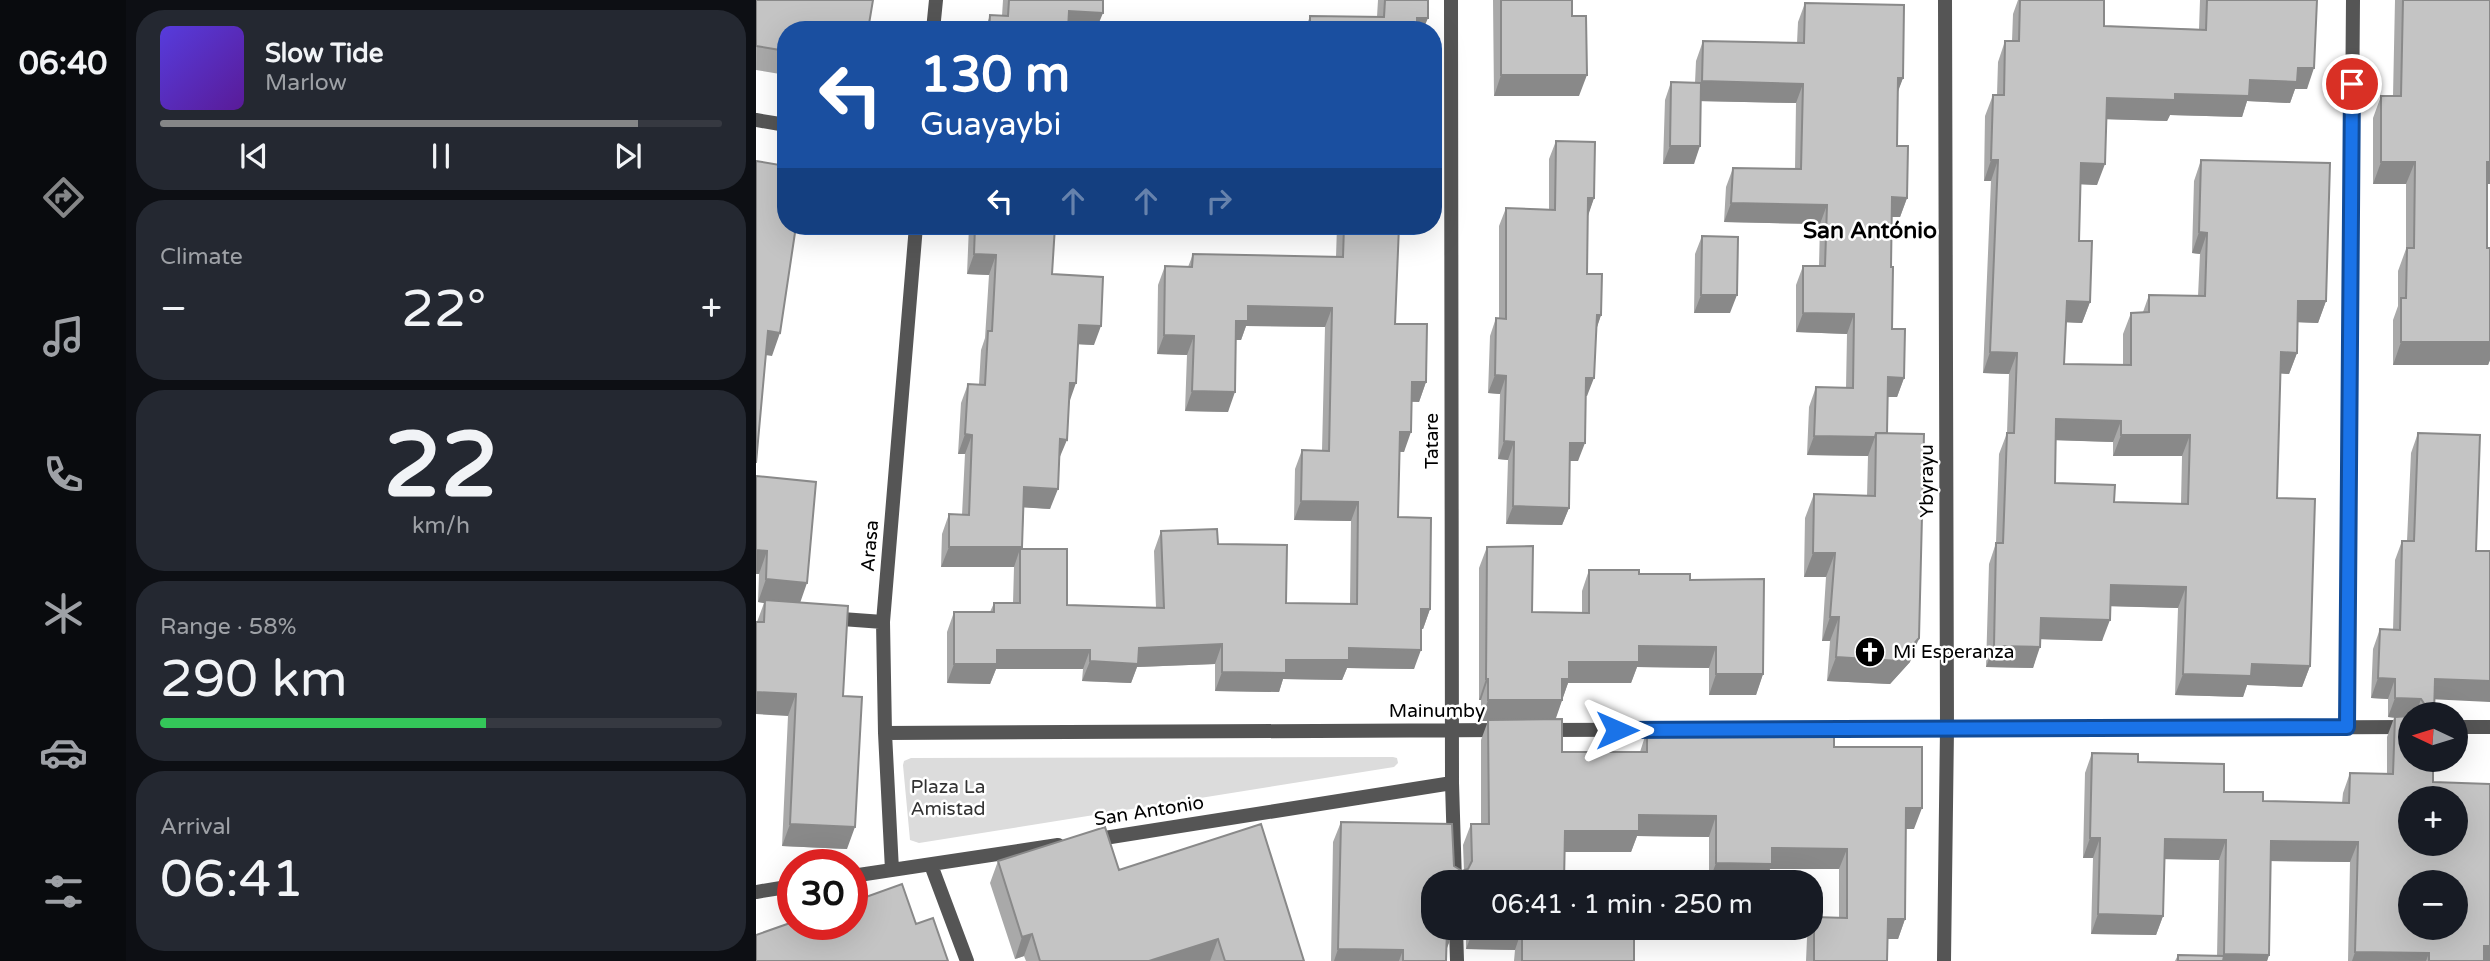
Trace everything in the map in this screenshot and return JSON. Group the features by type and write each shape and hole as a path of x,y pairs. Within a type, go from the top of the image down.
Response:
{"street":[{"path":"934,21 936,0"},
{"name":"Tatare","path":"1451,0 1452,783 1455,870"},
{"name":"Ybyrayu","path":"1944,961 1947,729 1945,0"},
{"path":"2347,727 2353,0"},
{"path":"756,120 777,124"},
{"name":"Arasa","path":"892,870 883,622 915,235"},
{"path":"820,617 883,622"},
{"name":"Mainumby","path":"885,733 2398,727"},
{"path":"2468,727 2490,727"},
{"name":"San Antonio","path":"868,874 1452,783"},
{"path":"930,865 967,961"},
{"path":"756,892 777,889"},
{"path":"1456,940 1457,961"}],"green space":[{"name":"Plaza La Amistad","path":"911,758 1397,758 1398,763 1394,767 919,843 910,840 903,765 904,761"}],"building":[{"path":"756,0 873,0 870,21 777,21 777,50 756,46"},
{"path":"1009,0 1103,0 1103,13 1069,11 1068,21 990,21 990,15 1008,16"},
{"path":"1385,0 1428,0 1428,18 1417,18 1417,21 1310,21 1310,16 1384,17"},
{"path":"1501,0 1572,0 1572,16 1586,16 1587,75 1501,75"},
{"path":"2020,0 2104,0 2104,26 2206,30 2207,0 2317,0 2314,68 2298,68 2297,82 2250,80 2249,96 2175,94 2175,100 2107,98 2105,164 2081,163 2079,241 2092,241 2090,302 2067,301 2064,364 2131,365 2131,313 2149,312 2149,295 2205,296 2207,233 2199,232 2201,160 2330,163 2326,301 2298,301 2297,353 2281,352 2277,498 2315,499 2310,666 2252,664 2251,676 2183,674 2186,587 2111,585 2110,620 2041,618 2040,647 1994,646 1996,543 2003,543 2007,433 2014,433 2017,353 1990,352 1998,160 1991,160 1993,95 2004,95 2005,41 2019,41","holes":["2056,419 2121,421 2121,435 2190,435 2188,504 2114,502 2115,485 2055,483"]},
{"path":"2403,0 2490,0 2487,248 2490,248 2490,342 2401,342 2401,298 2406,298 2407,248 2414,248 2415,162 2381,162 2381,96 2401,96"},
{"path":"1805,3 1904,5 1903,78 1898,78 1897,146 1908,146 1907,198 1892,197 1891,267 1892,329 1905,329 1904,378 1888,377 1887,433 1876,433 1875,437 1814,436 1816,387 1853,388 1854,314 1803,313 1803,266 1825,266 1827,205 1731,203 1733,168 1801,169 1803,84 1702,81 1703,41 1804,43"},
{"path":"1671,82 1701,83 1700,146 1670,146"},
{"path":"1556,141 1595,142 1594,198 1588,198 1587,274 1602,274 1601,315 1597,315 1594,378 1586,378 1585,443 1570,443 1569,508 1513,506 1514,442 1504,441 1506,376 1495,375 1496,318 1506,319 1506,208 1555,210"},
{"path":"756,161 777,164 777,235 795,235 780,333 768,331 756,463"},
{"path":"975,235 1054,235 1052,274 1103,277 1101,326 1079,325 1076,383 1070,383 1067,440 1060,439 1058,489 1024,487 1022,547 949,547 949,514 969,515 972,435 965,434 968,384 985,385 988,331 992,331 996,255 974,254"},
{"path":"1344,235 1399,235 1395,324 1427,324 1426,382 1412,382 1411,432 1400,432 1398,517 1431,518 1430,609 1421,609 1421,650 1349,648 1349,660 1286,660 1286,673 1222,672 1222,644 1139,648 1138,664 1090,661 1090,650 997,650 997,664 954,664 954,612 994,612 994,603 1020,603 1020,549 1067,549 1067,605 1164,608 1161,531 1217,529 1218,544 1287,545 1286,603 1357,604 1358,502 1301,501 1302,450 1329,451 1332,308 1248,306 1248,321 1236,321 1235,392 1192,391 1194,336 1164,335 1165,266 1192,267 1193,254 1343,257"},
{"path":"1702,236 1738,237 1737,295 1701,295"},
{"path":"1876,433 1924,434 1919,638 1899,661 1836,657 1839,617 1830,617 1835,553 1813,553 1814,494 1875,496"},
{"path":"2418,433 2480,435 2476,551 2490,551 2490,681 2435,679 2434,702 2395,698 2395,679 2378,678 2380,629 2400,630 2402,541 2414,541"},
{"path":"756,476 816,482 807,583 766,579 767,551 756,550"},
{"path":"1533,546 1532,612 1589,613 1589,570 1690,574 1690,580 1764,579 1763,674 1716,674 1716,647 1639,646 1639,662 1569,662 1569,679 1562,679 1562,700 1488,700 1487,547"},
{"path":"765,600 848,606 843,696 862,697 855,827 790,824 796,694 756,692 756,622 764,622"},
{"path":"2395,717 2398,717 2398,772 2433,772 2433,782 2490,784 2490,946 2484,946 2484,961 2429,961 2429,953 2355,952 2358,842 2271,841 2269,955 2224,954 2226,840 2165,839 2163,916 2098,914 2100,838 2090,838 2092,753 2138,754 2138,762 2224,764 2224,792 2263,792 2263,801 2349,803 2350,773 2393,774"},
{"path":"1562,719 1562,752 1647,752 1647,730 1773,733 1773,737 1834,736 1834,747 1922,747 1922,808 1906,808 1905,919 1888,919 1887,961 1814,961 1814,940 1823,940 1823,917 1847,918 1847,849 1772,848 1772,864 1716,863 1716,816 1639,815 1639,831 1565,831 1564,870 1465,870 1472,861 1471,824 1489,824 1488,720"},
{"path":"1341,822 1452,824 1454,866 1460,870 1421,870 1421,940 1447,940 1446,961 1403,961 1403,950 1338,949"},
{"path":"1261,824 1304,961 1225,961 1218,939 1149,961 1040,961 1032,934 1022,937 998,861 1105,827 1119,870"},
{"path":"902,884 916,924 933,918 948,961 756,961 756,935 777,928 777,940 868,940 868,896"},
{"path":"1522,940 1634,940 1634,961 1522,961"},
{"path":"2178,955 2224,956 2223,961 2178,961"}],"place":[{"name":"Mi Esperanza","path":"1870,652"}],"district":[{"name":"San António","path":"1870,231"}],"route":[{"path":"1617,730 2347,727 2352,84"}]}
